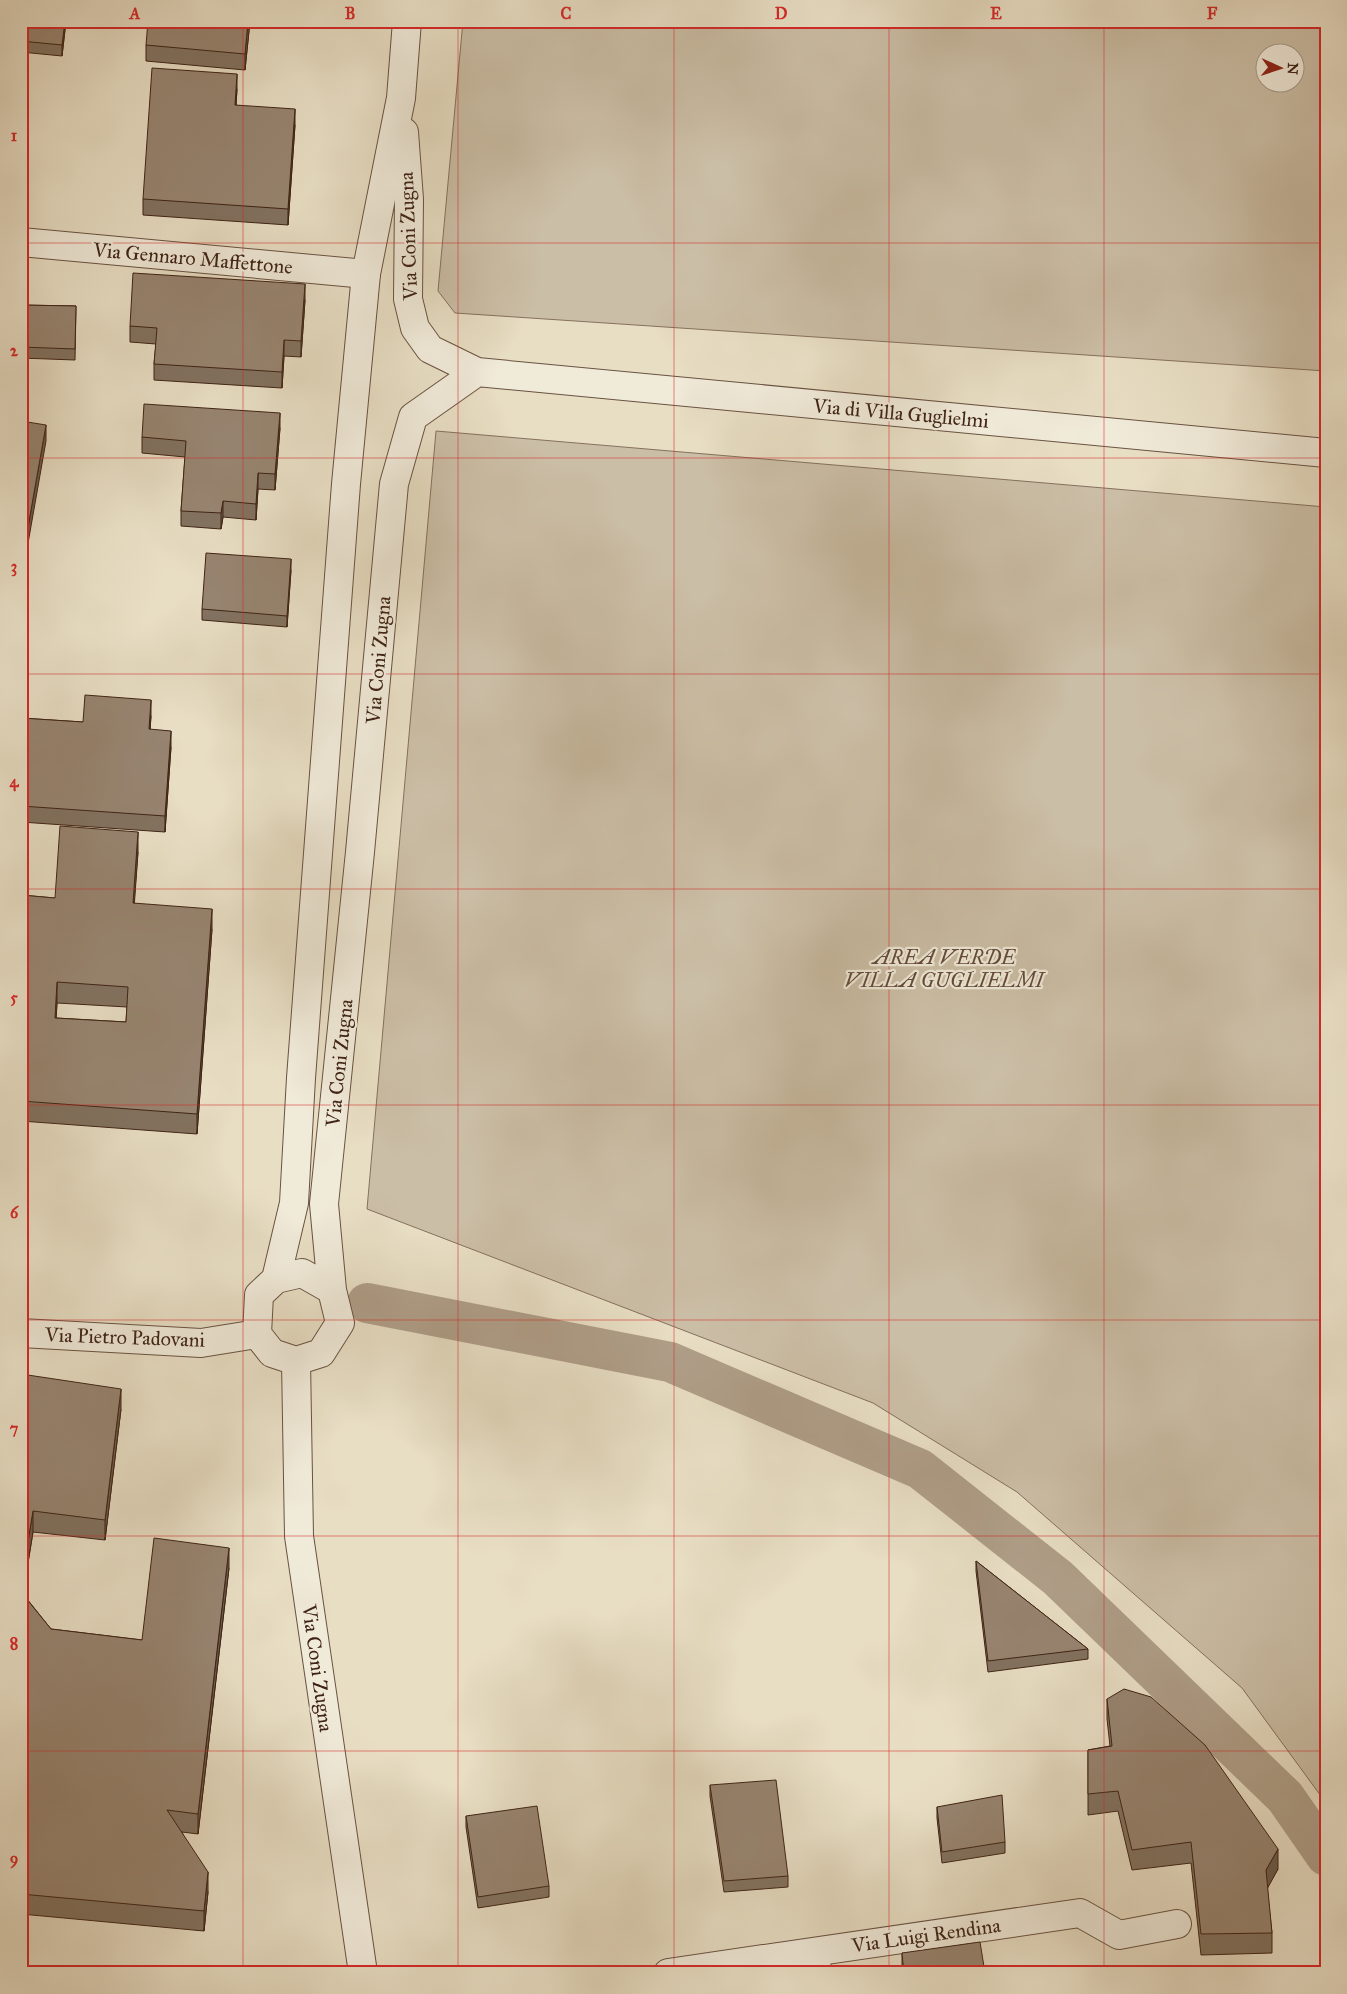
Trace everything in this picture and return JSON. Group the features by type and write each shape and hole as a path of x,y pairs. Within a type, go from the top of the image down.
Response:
{"street":[{"name":"Via Coni Zugna","path":"276,1279 294,1203 301,1078 346,484 366,274 401,98 407,21"},
{"name":"Via Coni Zugna","path":"363,1973 299,1536 296,1360 321,1353 340,1323 332,1290 324,1204 359,862 394,484 413,417 476,372 430,349 415,328 408,299 409,199 401,98"},
{"name":"Via Gennaro Maffettone","path":"21,242 366,274"},
{"name":"Via di Villa Guglielmi","path":"476,372 1326,453"},
{"path":"296,1360 272,1353 257,1334 259,1295 276,1279 302,1274 332,1290"},
{"name":"Via Pietro Padovani","path":"21,1333 201,1343 257,1334"},
{"name":"Via Luigi Rendina","path":"668,1973 821,1962 1080,1913 1119,1935 1177,1924"}],"green space":[{"path":"463,21 1326,21 1326,371 455,313 438,291"},
{"name":"AREA VERDE VILLA GUGLIELMI","path":"436,431 1326,507 1326,1803 1242,1688 1017,1492 873,1403 367,1209"}],"building":[{"path":"21,21 65,21 62,45 21,41"},
{"path":"148,21 248,21 245,54 146,45"},
{"path":"152,68 237,74 235,105 295,109 288,209 143,199"},
{"path":"133,273 305,284 301,341 284,340 282,372 154,364 157,328 130,326"},
{"path":"21,305 76,306 75,349 21,347"},
{"path":"144,404 280,413 275,474 258,473 256,504 223,501 221,513 181,511 186,441 142,437"},
{"path":"21,421 46,425 21,567"},
{"path":"206,553 291,559 287,616 202,609"},
{"path":"85,695 151,700 149,729 171,731 165,816 21,806 21,718 83,722"},
{"path":"60,826 138,832 133,903 212,909 197,1114 21,1101 21,895 55,898","holes":["57,982 128,987 126,1022 55,1018"]},
{"path":"21,1374 121,1389 105,1520 33,1511 21,1584"},
{"path":"154,1538 229,1548 198,1814 167,1810 208,1872 204,1911 21,1894 21,1592 51,1629 142,1640"},
{"path":"976,1561 1088,1649 988,1661"},
{"path":"1124,1689 1151,1697 1205,1745 1278,1849 1266,1870 1272,1933 1201,1934 1191,1842 1132,1850 1118,1791 1088,1794 1088,1750 1112,1746 1107,1699"},
{"path":"776,1780 788,1876 724,1881 710,1785"},
{"path":"1002,1795 1005,1842 942,1852 937,1807"},
{"path":"537,1806 549,1886 478,1897 466,1816"},
{"path":"980,1942 985,1973 904,1973 902,1953"}],"waterway":[{"path":"367,1303 670,1362 920,1469 1058,1578 1285,1797 1326,1856"}]}
